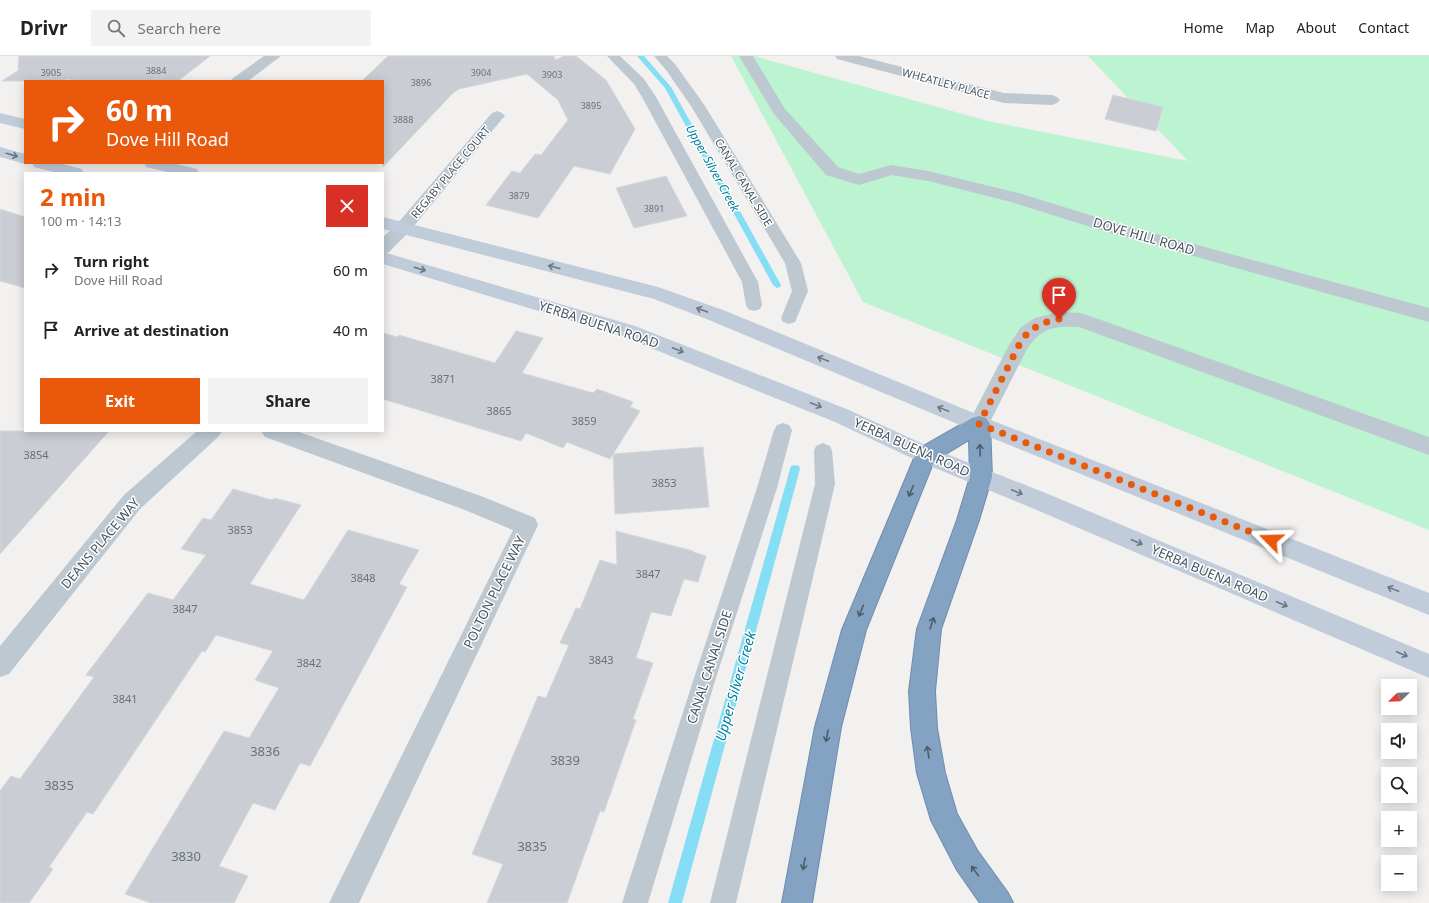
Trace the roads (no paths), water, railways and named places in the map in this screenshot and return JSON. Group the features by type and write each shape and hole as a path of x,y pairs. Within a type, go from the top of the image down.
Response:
{"highway":[{"path":"797,903 828,727 854,630 926,455 979,424 981,477 968,520 929,630 922,691 924,728 931,773 945,820 967,860 998,903"}],"main road":[{"path":"0,118 24,124"},
{"path":"0,152 24,159"},
{"path":"44,164 72,172"},
{"path":"156,164 187,172"},
{"path":"384,223 658,294 716,315 979,424 1429,604"},
{"name":"YERBA BUENA ROAD","path":"384,258 628,331 842,416 926,455 1429,666"}],"street":[{"path":"239,80 274,56"},
{"name":"DOVE HILL ROAD","path":"746,56 779,111 832,171 859,180 891,170 928,176 1016,198 1103,225 1429,314"},
{"name":"WHEATLEY PLACE","path":"842,56 1004,98 1052,100"},
{"name":"REGABY PLACE COURT","path":"403,228 497,116"},
{"path":"384,247 403,228"},
{"path":"979,424 1019,345 1028,332 1042,323 1059,319 1080,320 1429,446"},
{"name":"DEANS PLACE WAY","path":"0,666 132,502 210,432"},
{"name":"POLTON PLACE WAY","path":"275,432 473,503 527,525 344,903"}],"lane":[{"path":"613,56 639,82 649,97 750,282 754,305"},
{"name":"CANAL CANAL SIDE","path":"660,56 671,67 698,106 793,263 800,291 789,318"},
{"name":"CANAL CANAL SIDE","path":"635,903 704,681 767,488 783,430"},
{"path":"723,903 825,484 823,451"}],"waterway":[{"name":"Upper Silver Creek","path":"640,56 668,87 777,285"},
{"name":"Upper Silver Creek","path":"675,903 795,469"}]}
